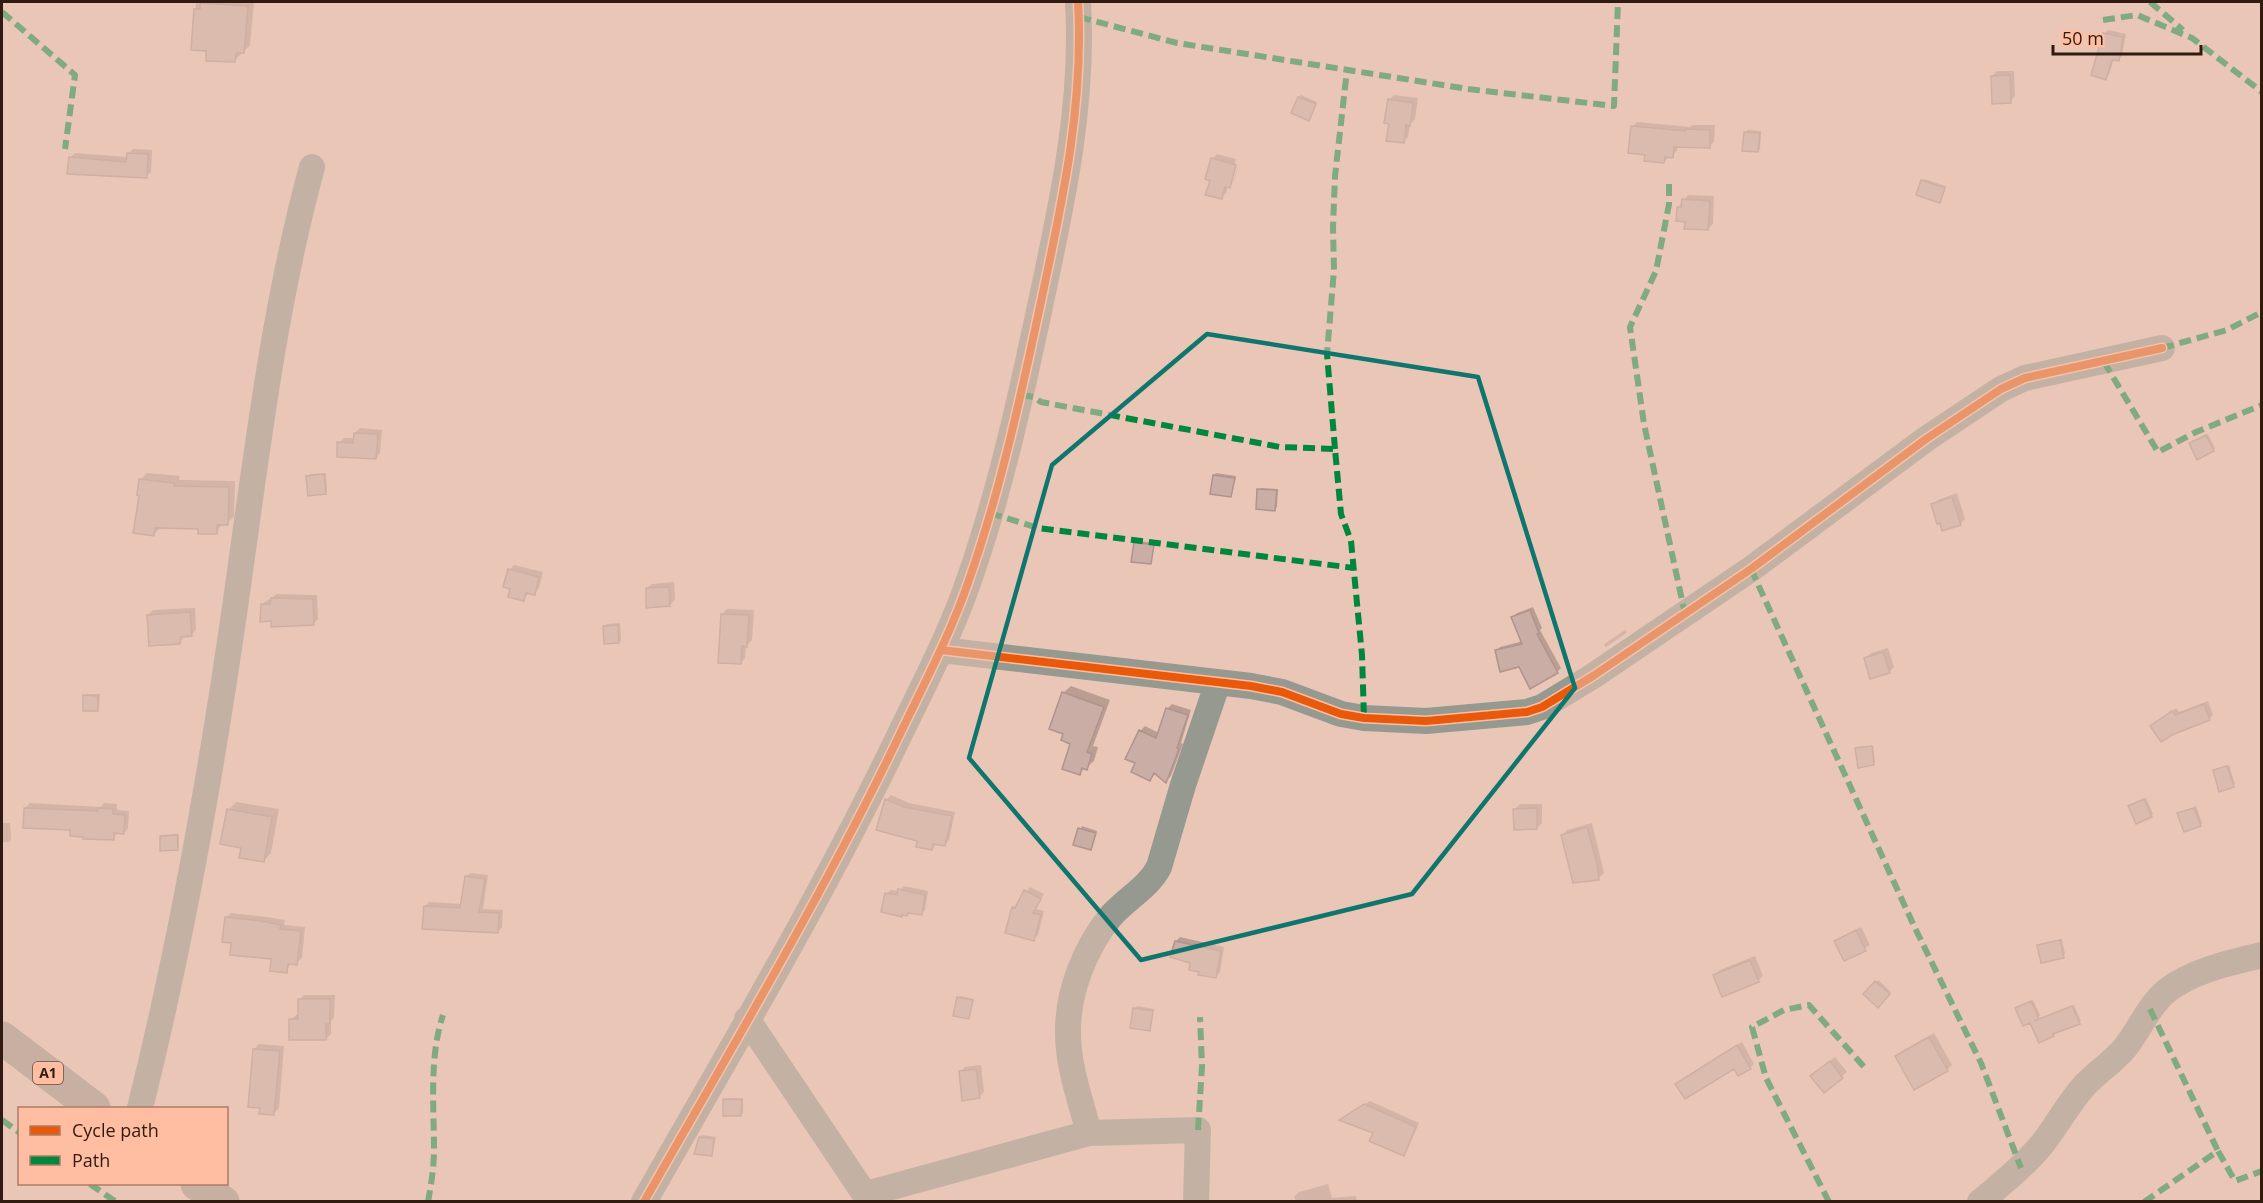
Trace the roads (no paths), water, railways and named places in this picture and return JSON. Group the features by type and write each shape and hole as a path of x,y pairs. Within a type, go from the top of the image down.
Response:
{"highway":[{"name":"A1","path":"2,1038 93,1107"},
{"path":"198,1185 223,1202"}],"street":[{"path":"644,1202 860,819 941,650 969,581 990,513 1021,395 1069,166 1076,112 1078,2"},
{"path":"140,1107 172,978 218,716 270,368 298,223 312,166"},
{"path":"941,650 1218,682 1282,692 1341,714 1364,718 1437,720 1518,713 1542,707 1577,687 1695,608 1926,439 2001,388 2025,378 2162,348"},
{"path":"1089,1133 1071,1059 1068,1034 1074,987 1094,942 1111,916 1153,878 1159,867 1183,785 1218,682"},
{"path":"1980,1202 2021,1168 2039,1148 2084,1087 2120,1053 2135,1035 2159,997 2175,985 2199,973 2262,955"},
{"path":"747,1019 868,1198 1089,1133 1198,1130 1196,1202"}]}
